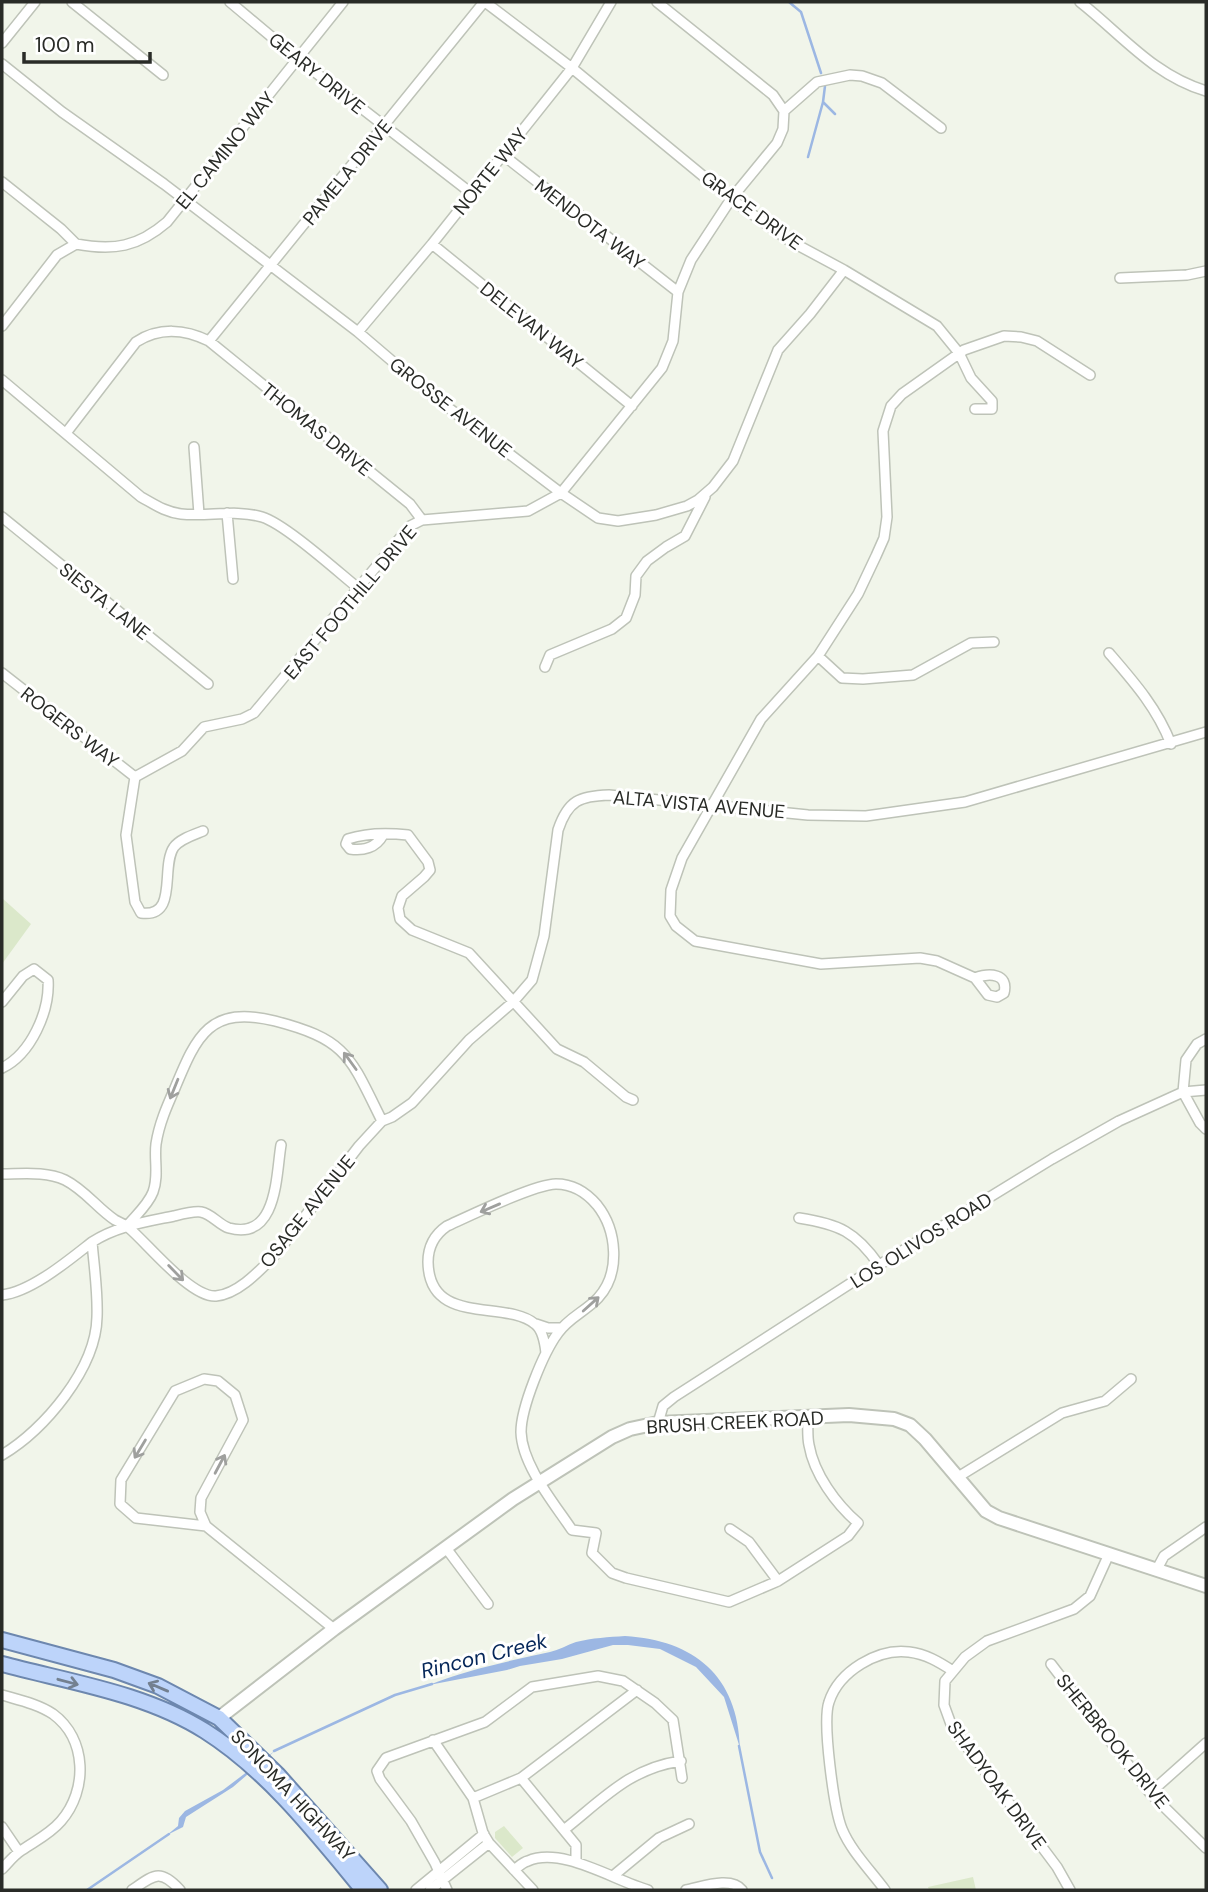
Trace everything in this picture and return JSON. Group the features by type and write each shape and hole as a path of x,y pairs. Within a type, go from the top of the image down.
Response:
{"main road":[{"name":"SONOMA HIGHWAY","path":"2,1640 114,1670 158,1686 219,1718 252,1748 273,1779 363,1890"},
{"name":"SONOMA HIGHWAY","path":"2,1664 137,1700 204,1731 239,1758 273,1779 380,1890"},
{"path":"204,1731 219,1718"}],"street":[{"path":"2,43 35,2"},
{"path":"72,2 163,75"},
{"name":"GEARY DRIVE","path":"230,2 298,59 471,193"},
{"name":"EL CAMINO WAY","path":"76,244 127,245 141,242 167,222 343,2"},
{"name":"GRACE DRIVE","path":"485,2 572,68 731,199 790,242 844,270 937,326 959,353 971,378 992,401 992,409 975,409"},
{"name":"PAMELA DRIVE","path":"209,341 485,2"},
{"name":"NORTE WAY","path":"358,332 572,68 611,2"},
{"path":"657,2 773,94 784,111 817,82 850,75 862,76 882,83 941,128"},
{"path":"1080,2 1148,62 1178,82 1206,91"},
{"name":"GROSSE AVENUE","path":"2,64 62,112 185,200 358,332 433,396 598,518 618,521 656,516 698,500 707,493 733,461 778,350 844,270"},
{"name":"EAST FOOTHILL DRIVE","path":"135,777 182,751 204,727 242,719 254,713 410,526 422,520 528,511 561,493 662,368 673,341 678,292 691,260 731,199 777,143 784,111"},
{"name":"MENDOTA WAY","path":"503,155 678,292"},
{"path":"2,182 76,244 57,255 2,326"},
{"name":"DELEVAN WAY","path":"432,244 632,405"},
{"path":"1120,278 1187,275 1206,271"},
{"path":"66,433 136,342 150,333 171,332 194,333 209,341"},
{"path":"975,978 937,961 919,958 821,964 695,941 683,934 670,916 671,890 682,858 761,719 818,656 858,594 884,538 888,502 883,431 891,405 959,353 990,339 1004,336 1021,337 1046,346 1090,374"},
{"name":"THOMAS DRIVE","path":"209,341 410,504 422,520"},
{"path":"2,380 141,496 162,509 180,514 245,513 265,518 282,528 358,589"},
{"path":"194,446 199,514"},
{"path":"545,667 550,655 612,629 626,618 635,595 636,576 647,561 685,536 707,493"},
{"path":"227,513 233,579"},
{"name":"SIESTA LANE","path":"2,517 208,684"},
{"path":"818,656 842,678 913,675 971,643 994,642"},
{"path":"1109,653 1145,695 1162,720 1171,744"},
{"name":"ROGERS WAY","path":"2,673 135,777 126,835 135,902 141,913 158,911 164,902 171,850 178,842 202,831"},
{"name":"ALTA VISTA AVENUE","path":"382,1121 412,1103 469,1040 526,988 537,966 544,936 558,830 571,804 590,796 609,795 808,815 866,816 965,802 1206,732"},
{"path":"383,835 408,835 422,853 430,870 402,895 398,908 400,919 412,930 469,953 557,1049 584,1062 626,1097 634,1100"},
{"path":"2,1002 23,976 34,970 48,980 49,994 44,1013 28,1044 13,1063 2,1068"},
{"path":"127,1226 150,1199 154,1188 156,1145 161,1122 190,1051 199,1037 224,1019 248,1017 268,1020 306,1029 331,1041 344,1052 355,1068 382,1121"},
{"path":"1206,1039 1197,1044 1186,1060 1183,1092 1206,1129"},
{"name":"LOS OLIVOS ROAD","path":"658,1423 663,1406 674,1397 1052,1159 1119,1121 1183,1092 1206,1090"},
{"name":"OSAGE AVENUE","path":"2,1174 47,1174 63,1179 86,1193 114,1220 127,1226 187,1284 202,1294 214,1296 223,1294 261,1270 382,1121"},
{"path":"2,1295 13,1293 47,1275 106,1233 127,1226 198,1211 211,1215 228,1228 248,1228 257,1224 268,1213 275,1194 281,1145"},
{"path":"562,1328 450,1302 441,1295 430,1276 430,1246 437,1233 447,1226 546,1185 568,1185 579,1189 598,1206 614,1240 614,1254 605,1289 562,1328 546,1353 525,1409 521,1433 523,1448 540,1482 572,1530 596,1533 592,1553 612,1573 729,1602 778,1581 848,1536 858,1523 844,1510 816,1466 809,1445 807,1417"},
{"path":"799,1218 823,1222 846,1231 865,1244 880,1265"},
{"path":"2,1455 33,1433 81,1374 97,1318 92,1242"},
{"path":"536,1324 545,1341 546,1353"},
{"path":"206,1526 136,1518 120,1504 121,1480 175,1391 204,1379 218,1381 234,1395 243,1420 201,1499 200,1512 206,1526 334,1629"},
{"path":"958,1477 1062,1413 1105,1401 1131,1379"},
{"name":"BRUSH CREEK ROAD","path":"219,1718 334,1629 540,1482 612,1437 630,1429 658,1423 879,1416 902,1422 925,1439 986,1511 999,1518 1206,1586"},
{"path":"1157,1569 1164,1556 1206,1527"},
{"path":"730,1529 749,1542 778,1581"},
{"path":"446,1548 488,1604"},
{"path":"885,1890 853,1848 841,1826 826,1736 829,1702 835,1689 850,1672 869,1660 888,1653 909,1651 921,1654 953,1671 965,1657 987,1641 1074,1609 1090,1595 1109,1554"},
{"name":"SHERBROOK DRIVE","path":"1051,1664 1150,1793 1206,1848"},
{"name":"SHADYOAK DRIVE","path":"953,1671 945,1681 944,1693 944,1705 951,1727 1057,1867 1070,1890"},
{"path":"447,1890 411,1821 380,1779 377,1771 379,1765 394,1754 485,1722 532,1687 598,1676 623,1681 655,1703 673,1720 682,1778"},
{"path":"473,1798 521,1778 637,1690"},
{"path":"2,1695 34,1704 52,1714 74,1740 79,1755 79,1781 72,1805 61,1822 19,1852 2,1869"},
{"path":"433,1741 473,1798 487,1838 533,1890"},
{"path":"1150,1793 1206,1743"},
{"path":"565,1829 637,1773 657,1765 681,1761"},
{"path":"521,1778 576,1845 576,1862"},
{"path":"612,1876 659,1838 689,1824"},
{"path":"2,1827 19,1852"},
{"path":"416,1890 440,1876 487,1838"},
{"path":"514,1870 528,1860 544,1858 576,1862 648,1890"},
{"path":"132,1890 160,1875 170,1879 180,1890"},
{"path":"430,1890 440,1876"},
{"path":"686,1890 731,1882 742,1890"}],"green space":[{"path":"2,898 31,924 2,964"},
{"path":"504,1826 523,1848 512,1857 495,1838 495,1832"},
{"path":"973,1877 976,1890 929,1890 928,1887"}],"water":[{"path":"625,1636 672,1645 708,1666 731,1701 740,1748 724,1697 696,1667 660,1649 613,1645 562,1659 429,1685 474,1670 553,1651 576,1642"},
{"path":"276,1750 233,1787 186,1817 183,1827 167,1835 178,1826 179,1818 185,1811 223,1790"}],"waterway":[{"path":"789,2 801,12 821,73"},
{"path":"825,86 823,102 835,114"},
{"path":"808,157 823,102"},
{"name":"Rincon Creek","path":"274,1751 395,1695 432,1684"},
{"name":"Rincon Creek","path":"739,1746 760,1852 772,1878"},
{"name":"Rincon Creek","path":"87,1890 169,1834"}]}
